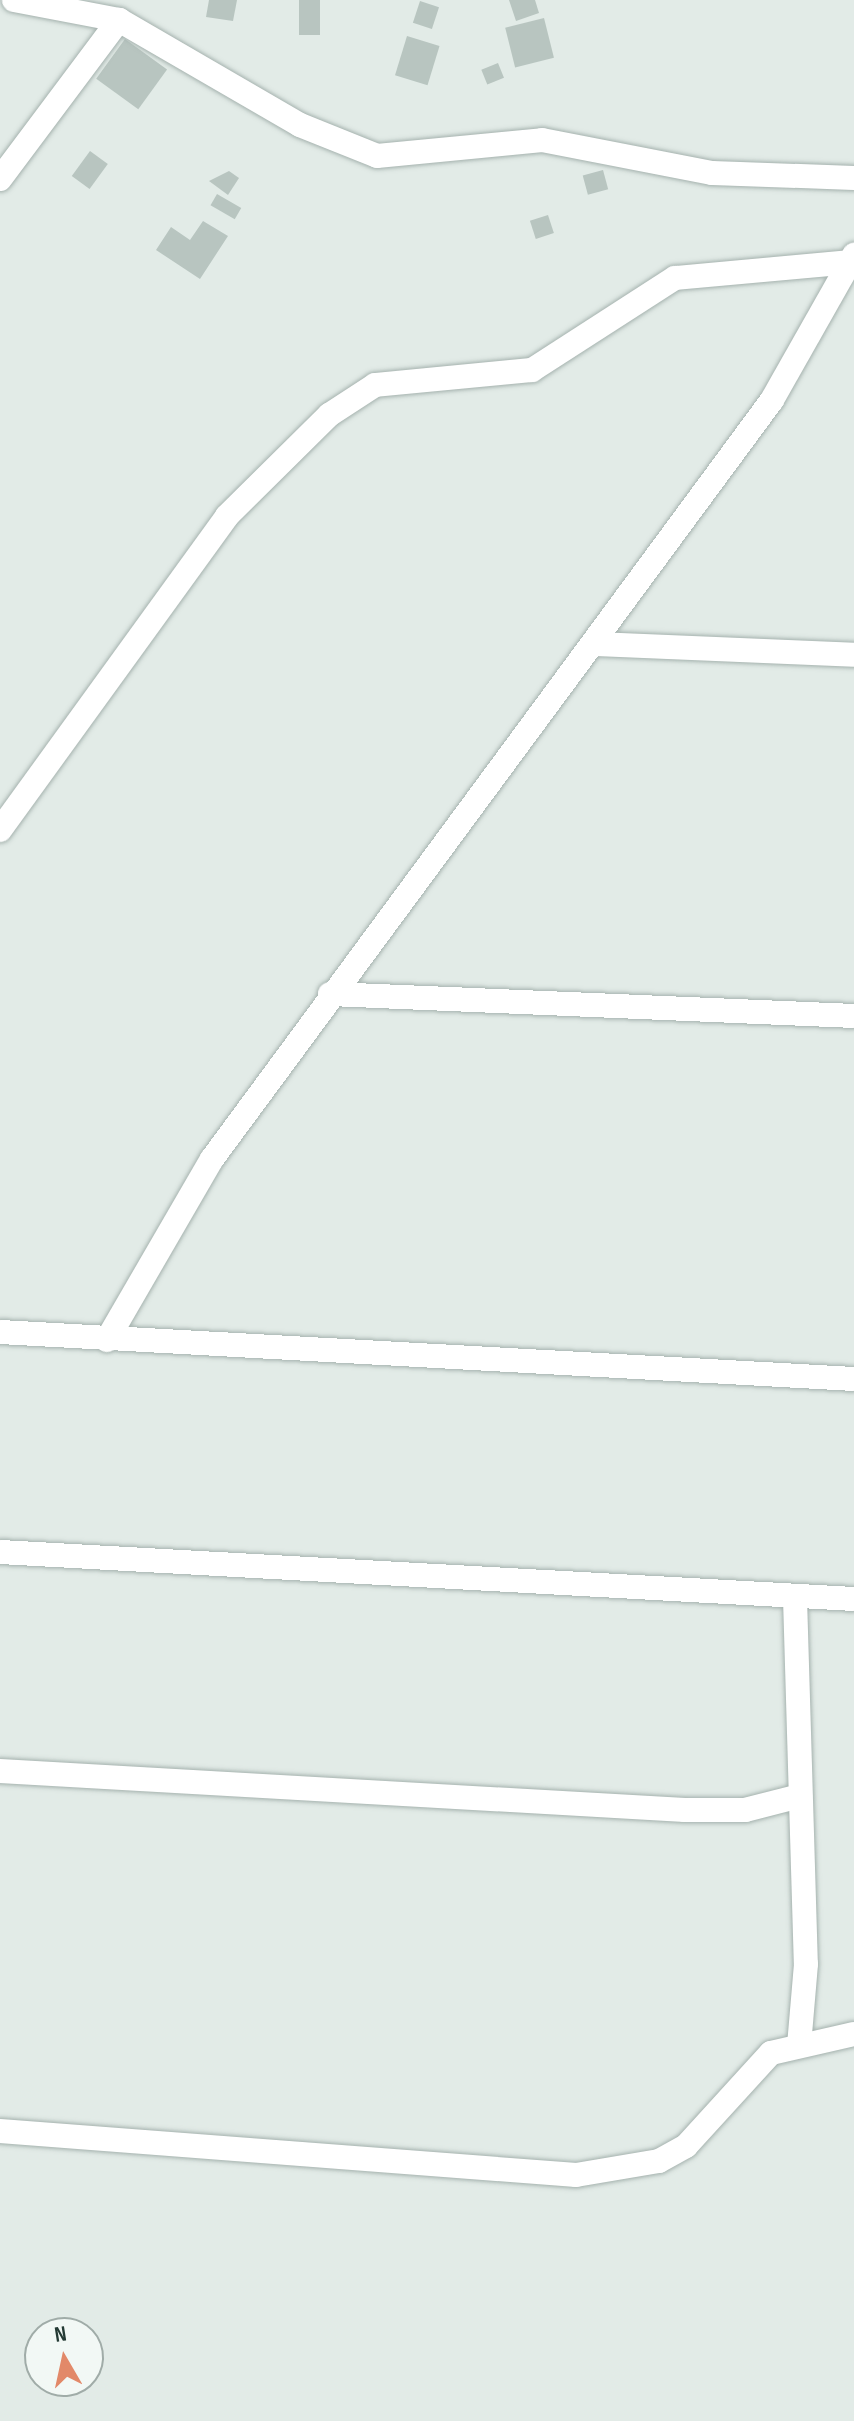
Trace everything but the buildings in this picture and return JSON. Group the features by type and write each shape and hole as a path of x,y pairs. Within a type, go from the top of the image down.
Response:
{"street":[{"path":"14,0 119,20 300,125 377,156 542,140 712,173 854,178"},
{"path":"0,179 119,20"},
{"path":"107,1340 212,1159 330,994 596,644 772,400 852,259"},
{"path":"0,830 227,516 329,415 375,385 532,370 675,278 852,259"},
{"path":"596,644 854,655"},
{"path":"330,994 854,1016"},
{"path":"0,1332 854,1379"},
{"path":"0,1552 854,1599"},
{"path":"795,1598 806,1964 799,2045"},
{"path":"0,1771 685,1810 745,1810 800,1796"},
{"path":"0,2131 576,2175 659,2161 686,2146 758,2064 799,2045 854,2034"}]}
